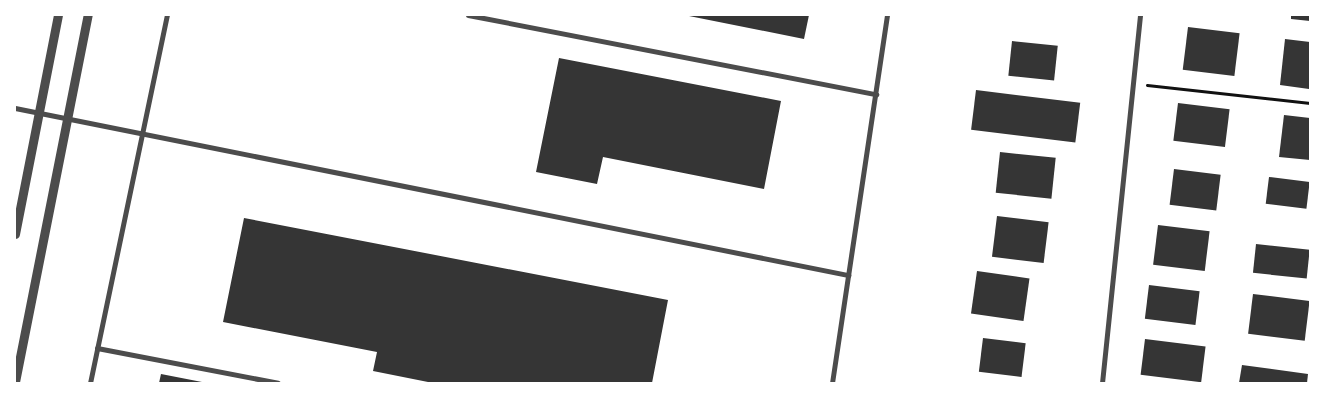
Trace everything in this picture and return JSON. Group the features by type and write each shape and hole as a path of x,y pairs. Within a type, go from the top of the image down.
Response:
{"street":[{"path":"15,234 58,15"},
{"path":"15,382 88,15"},
{"path":"90,383 167,15"},
{"path":"468,15 876,94"},
{"path":"832,383 887,15"},
{"path":"1102,383 1140,15"},
{"path":"15,108 848,275"},
{"path":"97,348 278,383"}],"path":[{"path":"1133,84 1310,104"}],"building":[{"path":"684,15 809,15 804,39"},
{"path":"1291,15 1310,15 1310,21 1291,19"},
{"path":"1188,27 1240,33 1234,76 1183,70"},
{"path":"1285,39 1310,42 1309,89 1280,85"},
{"path":"1012,41 1058,46 1054,81 1008,76"},
{"path":"559,58 781,101 764,189 603,157 597,184 536,172"},
{"path":"976,90 1080,103 1075,142 971,130"},
{"path":"1178,103 1230,109 1225,147 1173,141"},
{"path":"1284,115 1310,118 1310,160 1279,157"},
{"path":"1000,152 1056,158 1051,199 996,193"},
{"path":"1174,169 1221,175 1216,210 1170,205"},
{"path":"1269,177 1310,182 1306,209 1266,204"},
{"path":"997,216 1049,222 1044,263 992,257"},
{"path":"244,218 668,300 652,383 433,383 373,371 377,352 223,322"},
{"path":"1158,225 1210,231 1205,271 1153,265"},
{"path":"1256,244 1310,250 1307,278 1253,273"},
{"path":"977,271 1029,278 1023,321 971,314"},
{"path":"1149,285 1200,291 1195,325 1145,319"},
{"path":"1253,294 1310,301 1305,341 1248,334"},
{"path":"983,338 1026,343 1022,377 979,372"},
{"path":"1145,339 1206,346 1201,382 1141,375"},
{"path":"1242,365 1308,374 1307,383 1239,383"},
{"path":"161,374 202,382 202,383 159,383"}]}
